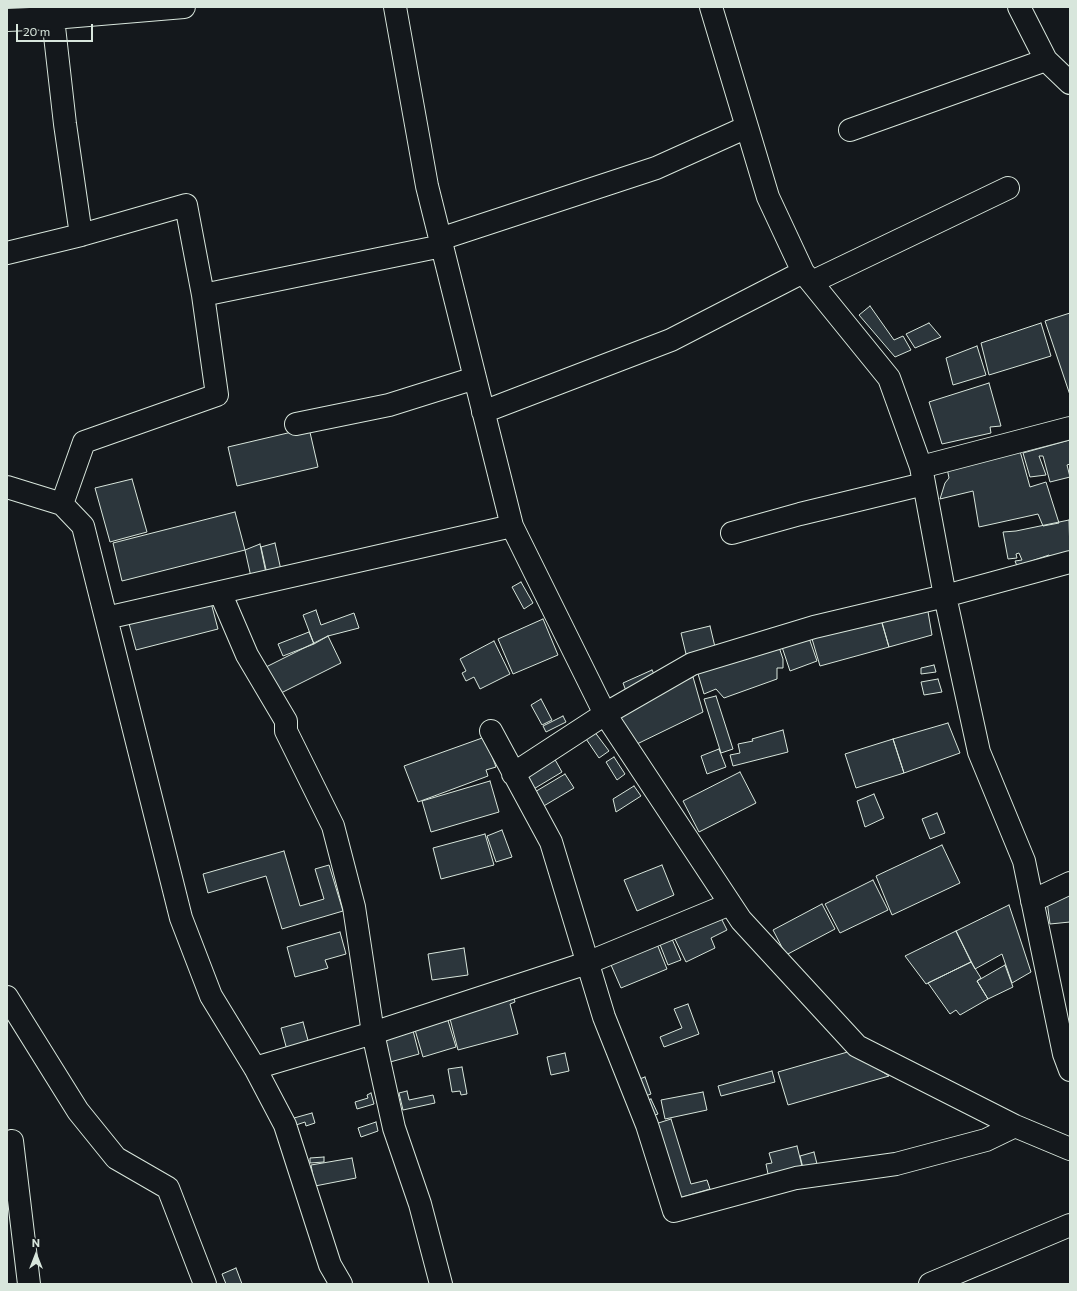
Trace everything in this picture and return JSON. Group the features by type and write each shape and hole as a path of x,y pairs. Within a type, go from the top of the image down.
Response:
{"street":[{"path":"7,19 53,18 184,7"},
{"path":"395,7 427,186 512,526 605,714 741,920 857,1046 1015,1126 1070,1150"},
{"path":"711,7 768,197 808,277 889,378 922,476 945,596 979,752 1024,861 1064,1054 1070,1070"},
{"path":"1019,7 1046,60 1070,83"},
{"path":"53,18 65,124 81,235"},
{"path":"850,130 1046,60"},
{"path":"203,295 441,243 656,168 747,127"},
{"path":"483,412 671,340 1008,188"},
{"path":"7,253 81,235 186,205 203,295 217,395 84,442 62,504"},
{"path":"296,424 389,405 475,378"},
{"path":"732,533 800,514 1070,428"},
{"path":"7,487 62,504 83,526 180,918 211,996 255,1068 286,1125 330,1265 341,1284"},
{"path":"106,618 512,526"},
{"path":"513,774 605,714 692,664 814,627 945,596 1070,562"},
{"path":"220,592 247,655 286,721 286,731 333,826 354,906 373,1033 394,1128 420,1204 441,1284"},
{"path":"491,731 551,842 604,1017 647,1125 674,1211 796,1178 896,1164 986,1140 1015,1126"},
{"path":"1032,901 1070,883"},
{"path":"255,1068 373,1033 587,963 730,904"},
{"path":"7,997 78,1111 116,1158 168,1188 205,1284"},
{"path":"12,1141 15,1247 29,1284"},
{"path":"930,1284 1070,1225"}],"building":[{"path":"870,306 894,340 903,336 911,350 895,357 859,315"},
{"path":"1070,313 1070,395 1045,321"},
{"path":"929,323 941,337 915,348 906,334"},
{"path":"1041,323 1051,356 989,375 981,343"},
{"path":"977,346 986,375 953,385 946,358"},
{"path":"989,383 1001,426 990,427 991,433 942,444 929,402"},
{"path":"309,428 318,467 237,486 228,447"},
{"path":"1070,440 1070,464 1067,465 1070,477 1050,482 1043,456 1039,456 1046,475 1030,477 1023,453"},
{"path":"1020,451 1030,487 1046,482 1059,523 1043,526 1038,514 979,527 973,491 940,499 945,483 949,478 947,468"},
{"path":"132,479 147,532 110,542 95,488"},
{"path":"235,512 245,550 122,581 113,543"},
{"path":"1069,520 1070,553 1051,558 1049,555 1017,566 1015,561 1022,560 1019,553 1016,554 1017,558 1008,559 1003,532 1016,531"},
{"path":"275,543 281,570 267,574 261,547"},
{"path":"260,544 266,573 251,577 245,550"},
{"path":"521,582 533,603 524,609 512,587"},
{"path":"209,595 218,629 136,650 127,616"},
{"path":"926,600 932,635 889,647 879,612"},
{"path":"316,610 321,625 354,613 359,628 328,636 314,644 303,615"},
{"path":"879,613 889,647 820,666 810,632"},
{"path":"543,619 558,655 513,674 498,639"},
{"path":"710,626 715,647 686,654 681,633"},
{"path":"309,632 314,644 283,656 278,644"},
{"path":"807,632 817,661 790,671 780,641"},
{"path":"328,636 341,663 275,696 262,669"},
{"path":"494,641 510,674 480,689 474,677 466,681 462,673 466,671 460,659"},
{"path":"777,641 783,659 783,668 777,668 777,679 724,698 716,689 704,694 696,667"},
{"path":"934,665 936,672 921,674 921,668"},
{"path":"652,670 656,678 626,691 623,683"},
{"path":"693,677 703,712 637,744 617,712"},
{"path":"938,679 942,692 924,695 921,682"},
{"path":"716,696 733,749 721,753 704,699"},
{"path":"541,699 552,720 542,725 531,705"},
{"path":"563,716 566,722 546,732 543,726"},
{"path":"948,723 960,753 904,773 893,739"},
{"path":"591,727 609,751 599,758 582,733"},
{"path":"783,730 788,752 733,766 730,755 740,753 738,744 753,741 752,739"},
{"path":"485,737 496,767 486,770 488,776 418,802 404,766"},
{"path":"893,739 904,773 856,788 845,754"},
{"path":"719,749 726,767 707,774 701,756"},
{"path":"553,756 562,772 527,793 517,776"},
{"path":"614,757 625,774 617,780 606,762"},
{"path":"740,772 756,803 699,832 683,801"},
{"path":"565,774 574,788 537,810 528,796"},
{"path":"490,781 499,812 431,832 422,801"},
{"path":"634,786 641,796 616,812 613,799"},
{"path":"874,794 884,818 865,827 857,801"},
{"path":"937,813 945,833 930,839 922,819"},
{"path":"502,830 512,857 496,862 487,836"},
{"path":"485,834 494,865 441,879 433,848"},
{"path":"942,845 960,883 892,915 876,876"},
{"path":"284,851 300,906 324,899 315,869 329,865 343,911 282,929 266,876 208,893 203,874"},
{"path":"662,865 674,895 637,911 624,880"},
{"path":"873,880 888,910 840,933 825,904"},
{"path":"1070,891 1070,922 1050,924 1047,901"},
{"path":"822,904 835,929 786,955 773,930"},
{"path":"1009,905 1031,972 1012,983 1002,954 975,969 956,931"},
{"path":"718,912 727,930 711,938 715,948 686,962 672,933"},
{"path":"956,931 971,962 926,984 905,956"},
{"path":"340,932 346,954 325,960 328,968 295,977 287,947"},
{"path":"669,932 681,960 668,965 657,937"},
{"path":"655,939 667,969 621,988 608,958"},
{"path":"464,948 468,975 432,980 428,954"},
{"path":"971,962 981,978 977,981 988,999 960,1015 956,1010 950,1014 928,983"},
{"path":"1005,965 1013,987 988,999 977,981"},
{"path":"513,994 515,1002 510,1004 518,1034 458,1050 448,1011"},
{"path":"688,1004 699,1034 664,1047 660,1037 682,1028 674,1009"},
{"path":"446,1014 456,1047 423,1057 413,1023"},
{"path":"303,1022 309,1044 287,1050 281,1028"},
{"path":"411,1023 419,1054 383,1064 374,1034"},
{"path":"858,1049 864,1060 889,1076 788,1105 778,1072"},
{"path":"565,1053 569,1071 551,1075 547,1057"},
{"path":"462,1067 467,1094 461,1095 460,1091 452,1092 448,1069"},
{"path":"772,1071 775,1082 721,1096 718,1086"},
{"path":"645,1077 651,1094 640,1098 634,1081"},
{"path":"407,1091 409,1100 433,1095 435,1103 403,1110 399,1093"},
{"path":"703,1092 707,1110 665,1119 661,1100"},
{"path":"371,1093 374,1104 357,1109 355,1102 368,1098 367,1095"},
{"path":"651,1099 658,1114 647,1118 641,1102"},
{"path":"312,1113 315,1123 306,1126 305,1122 296,1125 294,1118"},
{"path":"671,1119 691,1184 707,1180 710,1189 672,1200 649,1126"},
{"path":"376,1122 378,1131 361,1137 358,1128"},
{"path":"797,1146 802,1166 768,1174 766,1164 772,1163 769,1153"},
{"path":"814,1152 818,1168 804,1172 800,1156"},
{"path":"324,1157 324,1162 310,1163 310,1158"},
{"path":"352,1158 356,1178 315,1186 311,1165"},
{"path":"236,1268 242,1284 226,1284 222,1274"}]}
